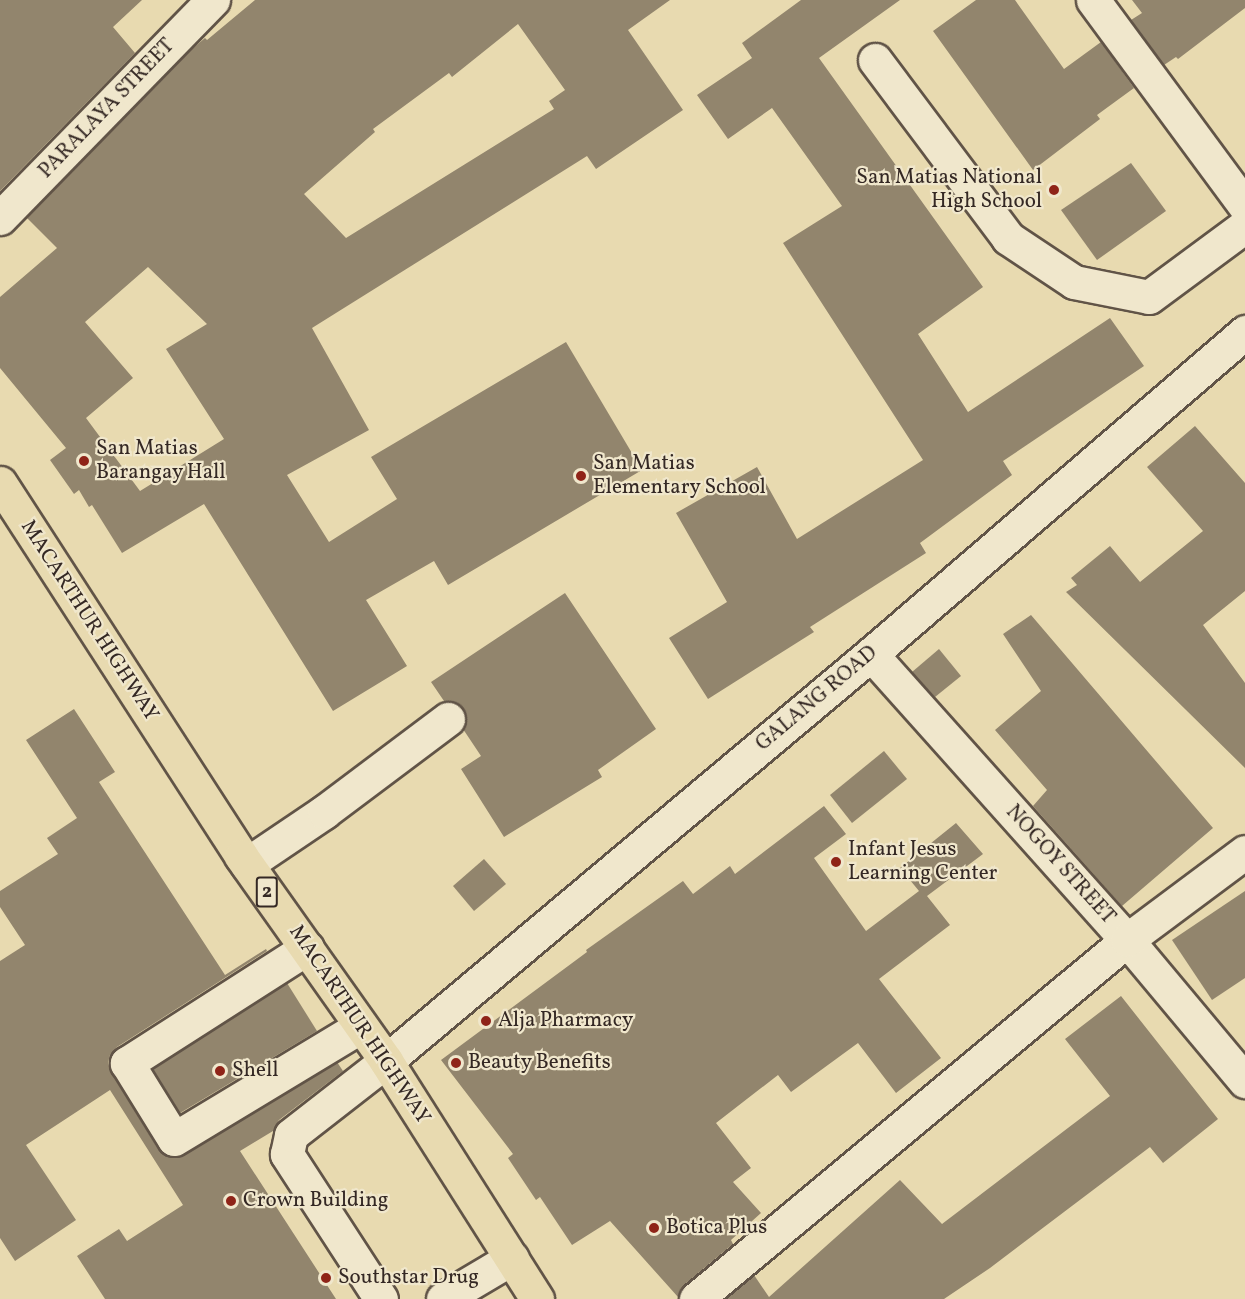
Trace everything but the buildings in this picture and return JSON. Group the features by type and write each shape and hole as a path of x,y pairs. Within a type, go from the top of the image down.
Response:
{"highway":[{"name":"MACARTHUR HIGHWAY","path":"0,483 247,864 386,1061 537,1299"}],"street":[{"name":"PARALAYA STREET","path":"0,218 213,0"},
{"path":"1093,0 1245,206"},
{"path":"875,60 1008,238 1074,282 1149,297 1245,226"},
{"name":"GALANG ROAD","path":"381,1299 287,1154 291,1135 386,1061 871,654 1245,332"},
{"name":"NOGOY STREET","path":"871,654 1127,940 1245,1081"},
{"path":"247,864 324,812 448,719"},
{"path":"696,1299 1127,940 1245,852"},
{"path":"307,948 127,1063 174,1139 361,1026"},
{"path":"443,1299 512,1258"}],"place":[{"name":"San Matias National High School","path":"1054,190"},
{"name":"San Matias Barangay Hall","path":"84,461"},
{"name":"San Matias Elementary School","path":"581,476"},
{"name":"Infant Jesus Learning Center","path":"836,862"},
{"name":"Alja Pharmacy","path":"486,1021"},
{"name":"Beauty Benefits","path":"456,1063"},
{"name":"Shell","path":"220,1071"},
{"name":"Crown Building","path":"231,1201"},
{"name":"Botica Plus","path":"654,1228"},
{"name":"Southstar Drug","path":"326,1278"}]}
